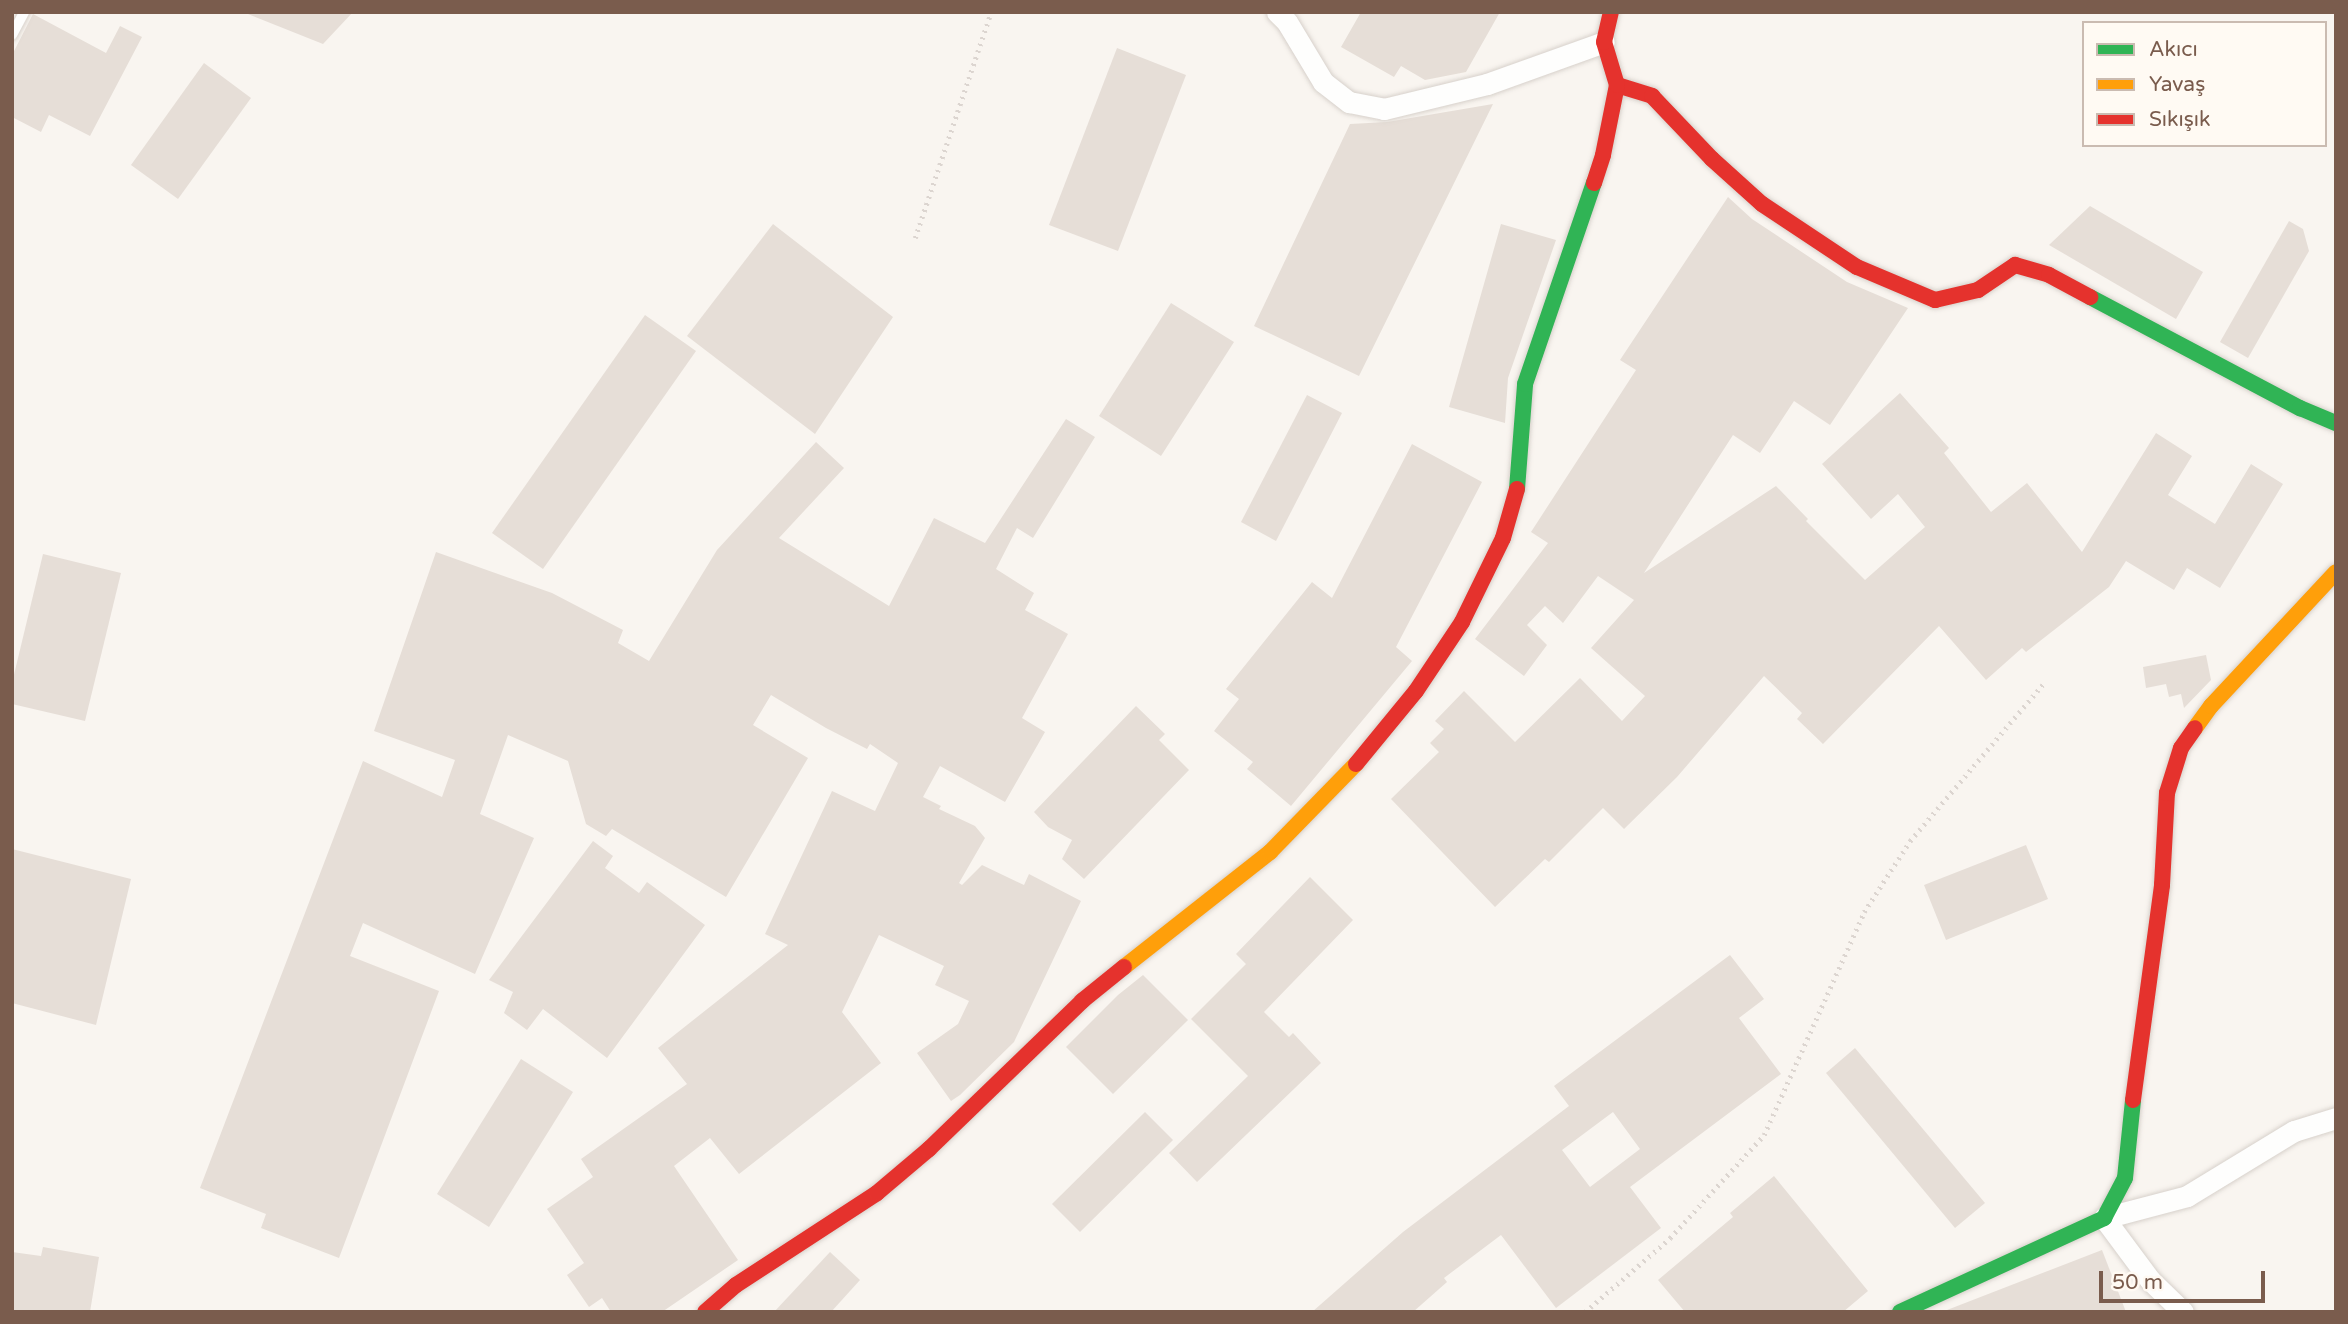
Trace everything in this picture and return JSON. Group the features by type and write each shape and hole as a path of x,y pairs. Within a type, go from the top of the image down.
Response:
{"street":[{"path":"1277,12 1287,23 1323,82 1349,102 1375,108 1406,106 1487,84 1604,42"},
{"path":"705,1312 736,1285 877,1193 929,1149 1082,1001 1270,852 1362,758 1416,691 1462,622 1503,538 1518,484 1525,384 1603,155 1617,85 1604,42 1611,12"},
{"path":"1617,85 1652,96 1712,159 1762,204 1857,267 1935,300 1978,290 2015,265 2049,275 2300,408 2336,423"},
{"path":"2104,1218 2125,1178 2139,1038 2162,885 2167,793 2180,748 2211,706 2336,572"},
{"path":"1900,1312 2104,1218 2187,1196 2294,1131 2336,1118"},
{"path":"2104,1218 2150,1280 2183,1312"}],"lane":[{"path":"12,34 24,12"}],"path":[{"path":"915,238 991,12"},
{"path":"1585,1312 1670,1238 1764,1135 1864,912 1910,841 2043,684"}],"building":[{"path":"243,12 353,12 323,44"},
{"path":"1361,12 1500,12 1466,72 1425,80 1401,66 1394,77 1341,47"},
{"path":"33,14 106,53 120,26 142,37 90,136 49,115 41,132 12,117 12,55"},
{"path":"1117,48 1186,75 1118,251 1049,225"},
{"path":"204,63 251,98 178,199 131,165"},
{"path":"1493,104 1359,376 1254,326 1350,124 1387,122"},
{"path":"1728,197 1752,219 1847,282 1908,308 1830,425 1794,401 1760,453 1733,435 1644,573 1776,486 1808,519 1806,521 1865,580 1925,527 1898,494 1871,519 1822,464 1900,393 1949,448 1944,453 1991,512 2027,483 2082,552 2156,433 2192,456 2168,495 2215,524 2251,464 2283,484 2220,588 2187,568 2174,590 2126,561 2109,587 2026,652 2022,648 1986,680 1939,626 1823,744 1797,719 1802,713 1764,676 1677,777 1624,829 1603,808 1549,862 1545,859 1495,907 1391,799 1439,752 1430,743 1444,729 1435,721 1464,691 1515,742 1580,678 1622,721 1645,696 1591,648 1634,600 1598,576 1563,623 1545,606 1527,625 1547,645 1524,676 1475,639 1548,543 1531,532 1636,370 1620,360"},
{"path":"2090,206 2203,272 2176,319 2049,245"},
{"path":"2289,221 2303,229 2309,251 2248,358 2220,342"},
{"path":"773,224 893,317 815,434 687,336"},
{"path":"1501,224 1556,240 1508,378 1505,423 1449,407"},
{"path":"1171,303 1234,342 1161,456 1099,416"},
{"path":"645,315 696,351 543,569 492,533"},
{"path":"1307,395 1342,413 1276,541 1241,522"},
{"path":"1066,419 1095,437 1033,538 1017,528 996,569 1034,593 1025,610 1068,634 1022,718 1045,732 1005,802 940,766 923,797 941,806 939,809 975,826 985,838 959,883 962,885 982,865 1024,885 1029,874 1081,901 1014,1042 960,1095 951,1101 917,1053 958,1024 969,1001 935,985 944,966 879,935 842,1012 881,1063 739,1174 710,1138 674,1166 738,1260 662,1312 611,1312 602,1298 589,1307 567,1275 584,1263 547,1209 593,1177 581,1159 687,1084 658,1048 788,945 765,934 832,791 875,811 898,763 870,744 867,749 771,695 753,725 808,758 726,897 612,829 606,836 586,824 568,761 508,735 480,814 534,838 475,974 363,923 350,956 439,991 339,1258 261,1228 266,1214 200,1188 363,761 442,797 455,760 374,731 436,552 552,593 623,630 618,643 649,661 717,550 816,442 844,468 779,538 889,606 934,518 985,543"},
{"path":"1412,444 1482,482 1396,647 1412,661 1291,806 1247,769 1253,762 1214,731 1239,699 1226,689 1312,582 1332,598"},
{"path":"43,554 121,573 85,721 12,704 12,683"},
{"path":"2206,655 2211,680 2184,708 2181,694 2169,697 2166,684 2146,688 2143,667"},
{"path":"1136,706 1165,734 1159,740 1189,770 1084,879 1062,859 1072,840 1048,827 1034,812"},
{"path":"593,841 613,856 605,868 639,893 647,882 705,925 607,1058 543,1009 527,1030 504,1013 513,992 489,980"},
{"path":"2026,845 2048,899 1946,940 1924,885"},
{"path":"12,849 131,879 96,1025 12,1003"},
{"path":"1310,877 1353,920 1264,1012 1289,1037 1293,1033 1321,1063 1197,1182 1169,1153 1248,1076 1191,1019 1246,964 1236,954"},
{"path":"1730,955 1764,999 1739,1018 1781,1074 1630,1187 1661,1228 1556,1308 1501,1235 1444,1278 1447,1282 1413,1312 1312,1312 1403,1232 1569,1106 1554,1086","holes":["1613,1112 1640,1149 1590,1187 1562,1150"]},
{"path":"1143,975 1188,1020 1113,1094 1066,1047 1118,995"},
{"path":"1855,1048 1985,1203 1955,1228 1826,1073"},
{"path":"521,1059 573,1092 489,1227 437,1194"},
{"path":"1145,1112 1173,1140 1080,1232 1052,1204"},
{"path":"1774,1176 1868,1291 1843,1312 1685,1312 1658,1280 1733,1217 1730,1213"},
{"path":"43,1247 99,1257 90,1312 12,1312 12,1252 41,1256"},
{"path":"2102,1250 2126,1312 1947,1312 1947,1310"},
{"path":"830,1252 860,1280 831,1312 774,1312"}],"traffic: fast":[{"path":"1517,489 1525,384 1594,183"},
{"path":"2090,297 2300,408 2336,423"},
{"path":"1900,1312 2104,1218 2125,1178 2133,1100"}],"traffic: slow":[{"path":"2195,728 2211,706 2336,572"},
{"path":"1124,967 1270,852 1356,764"}],"traffic: jam":[{"path":"1594,183 1603,155 1617,85 1604,42 1611,12"},
{"path":"1617,85 1652,96 1712,159 1762,204 1857,267 1935,300 1978,290 2015,265 2049,275 2090,297"},
{"path":"1356,764 1416,691 1462,622 1503,538 1517,489"},
{"path":"2133,1100 2162,885 2167,793 2181,748 2195,728"},
{"path":"705,1312 736,1285 877,1193 929,1149 1082,1001 1124,967"}]}
